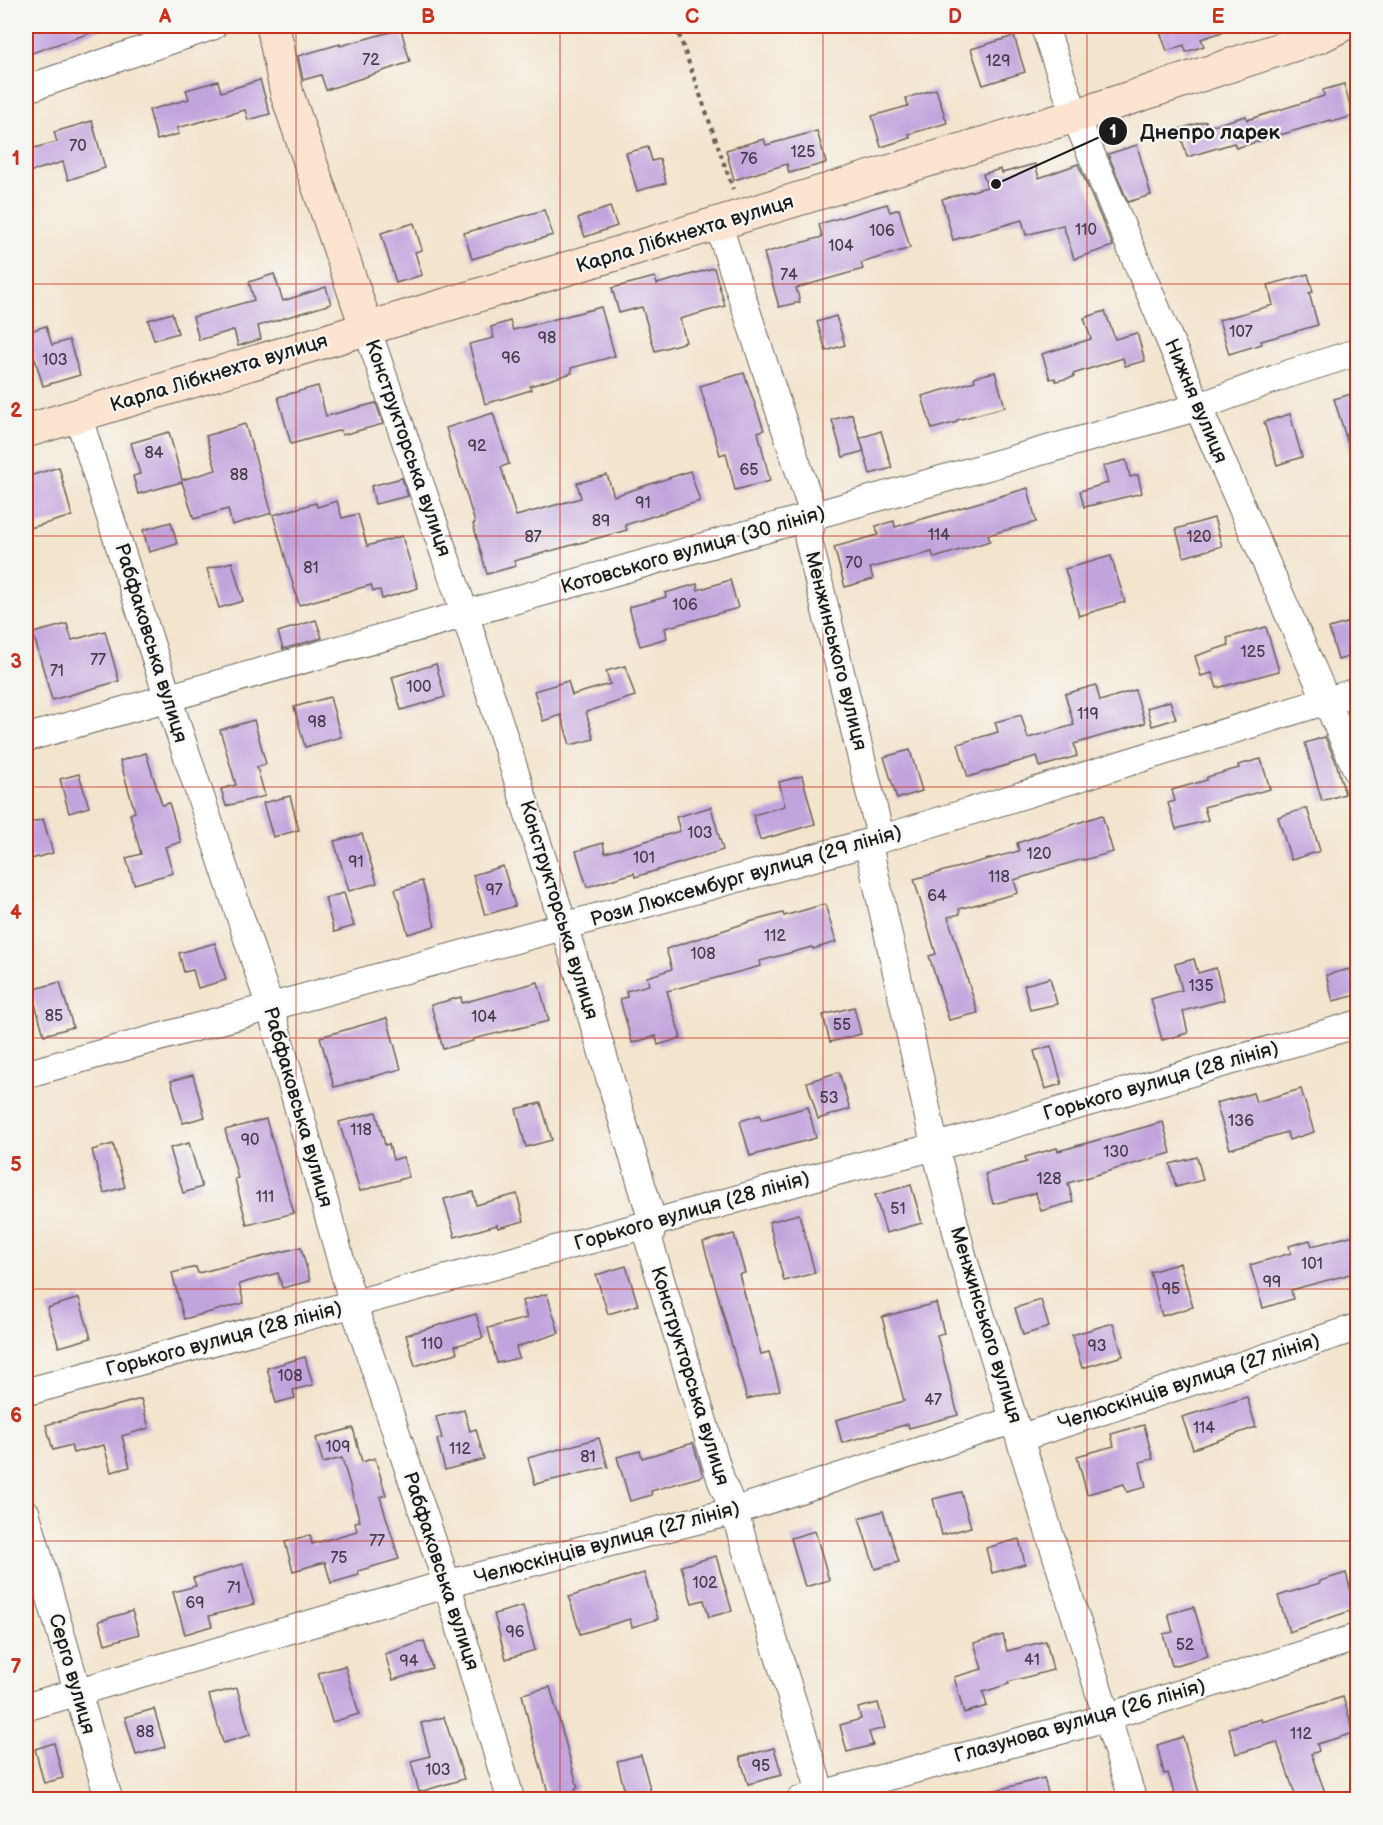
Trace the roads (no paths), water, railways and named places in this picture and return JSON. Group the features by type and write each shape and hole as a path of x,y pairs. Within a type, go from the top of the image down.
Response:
{"street":[{"path":"26,89 213,26"},
{"name":"Конструкторська вулиця","path":"273,26 287,94 465,614 564,926 653,1222 649,1241 721,1480 734,1511 815,1797"},
{"name":"Нижня вулиця","path":"1044,26 1075,116 1198,407 1358,773"},
{"name":"Карла Лібкнехта вулиця","path":"26,431 1075,116 1320,36 1340,26"},
{"name":"Менжинського вулиця","path":"730,220 814,516 808,538 874,841 935,1147 964,1261 1133,1800"},
{"name":"Котовського вулиця (30 лiнiя)","path":"26,738 1198,407 1288,374 1358,352"},
{"name":"Рабфаковська вулиця","path":"78,416 270,1007 353,1304 447,1584 511,1800"},
{"name":"Рози Люксембург вулиця (29 лiнiя)","path":"26,1074 874,841 1358,691"},
{"name":"Горького вулиця (28 лiнiя)","path":"26,1392 812,1178 935,1147 1358,1024"},
{"name":"Челюскінців вулиця (27 лiнiя)","path":"26,1707 447,1584 734,1511 1358,1327"},
{"name":"Серго вулиця","path":"26,1513 109,1800"},
{"name":"Глазунова вулиця (26 лiнiя)","path":"815,1797 1108,1716 1358,1637"}],"place":[{"name":"Днепро ларек","path":"996,184"}]}
